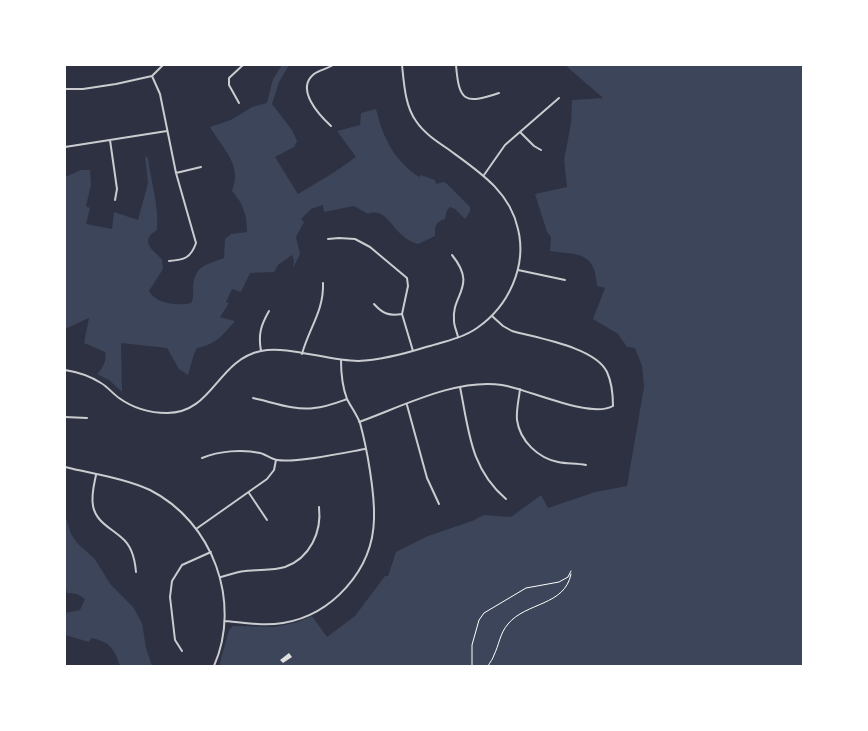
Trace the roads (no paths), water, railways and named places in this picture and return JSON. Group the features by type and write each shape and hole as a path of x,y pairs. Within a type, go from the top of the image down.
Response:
{"street":[{"path":"65,89 82,89 110,85 152,76 163,65"},
{"path":"239,103 229,85 229,78 243,65"},
{"path":"331,126 309,99 306,89 308,80 314,73 333,65"},
{"path":"65,370 80,373 102,383 118,398 136,408 153,413 169,414 196,404 204,398 236,361 261,351 281,350 341,360 376,360 413,351 458,337 476,328 492,316 509,294 518,270 522,248 518,228 512,210 503,194 484,175 429,136 415,120 407,100 402,65"},
{"path":"456,65 458,88 463,95 478,100 499,93"},
{"path":"152,76 160,94 176,173 196,243 193,251 184,260 169,262"},
{"path":"484,175 505,146 560,98"},
{"path":"65,147 167,131"},
{"path":"520,132 534,146 541,150"},
{"path":"110,140 117,189 115,200"},
{"path":"176,173 201,167"},
{"path":"328,239 355,239 370,247 406,278 408,286 402,314 413,351"},
{"path":"452,255 460,266 463,279 462,291 456,307 454,321 458,337"},
{"path":"518,270 565,280"},
{"path":"302,354 307,338 321,309 323,283"},
{"path":"374,304 380,311 390,316 402,314"},
{"path":"261,351 259,337 260,328 270,311"},
{"path":"359,422 436,394 484,384 502,385 520,389 567,404 606,410 613,406 613,392 607,372 596,359 581,351 512,331 503,326 492,316"},
{"path":"225,621 266,624 295,620 324,607 344,590 363,564 369,550 373,528 374,505 359,422 347,399 342,380 341,360"},
{"path":"460,388 474,455 479,468 493,488 506,499"},
{"path":"520,389 517,421 519,430 530,447 546,459 586,465"},
{"path":"253,398 313,409 347,399"},
{"path":"407,405 419,445 422,461 439,504"},
{"path":"65,417 87,418"},
{"path":"202,458 209,455 244,451 261,453 276,460 296,460 365,449"},
{"path":"196,529 267,479 274,470 276,460"},
{"path":"65,468 134,484 149,490 178,510 196,529 211,552 220,577 225,601 225,621 221,648 214,666"},
{"path":"96,475 93,493 93,507 103,524 123,538 130,547 135,561 136,572"},
{"path":"249,493 267,520"},
{"path":"220,577 244,571 285,567 297,560 314,542 320,519 319,507"},
{"path":"182,651 175,640 170,597 172,581 182,565 211,552"}]}
